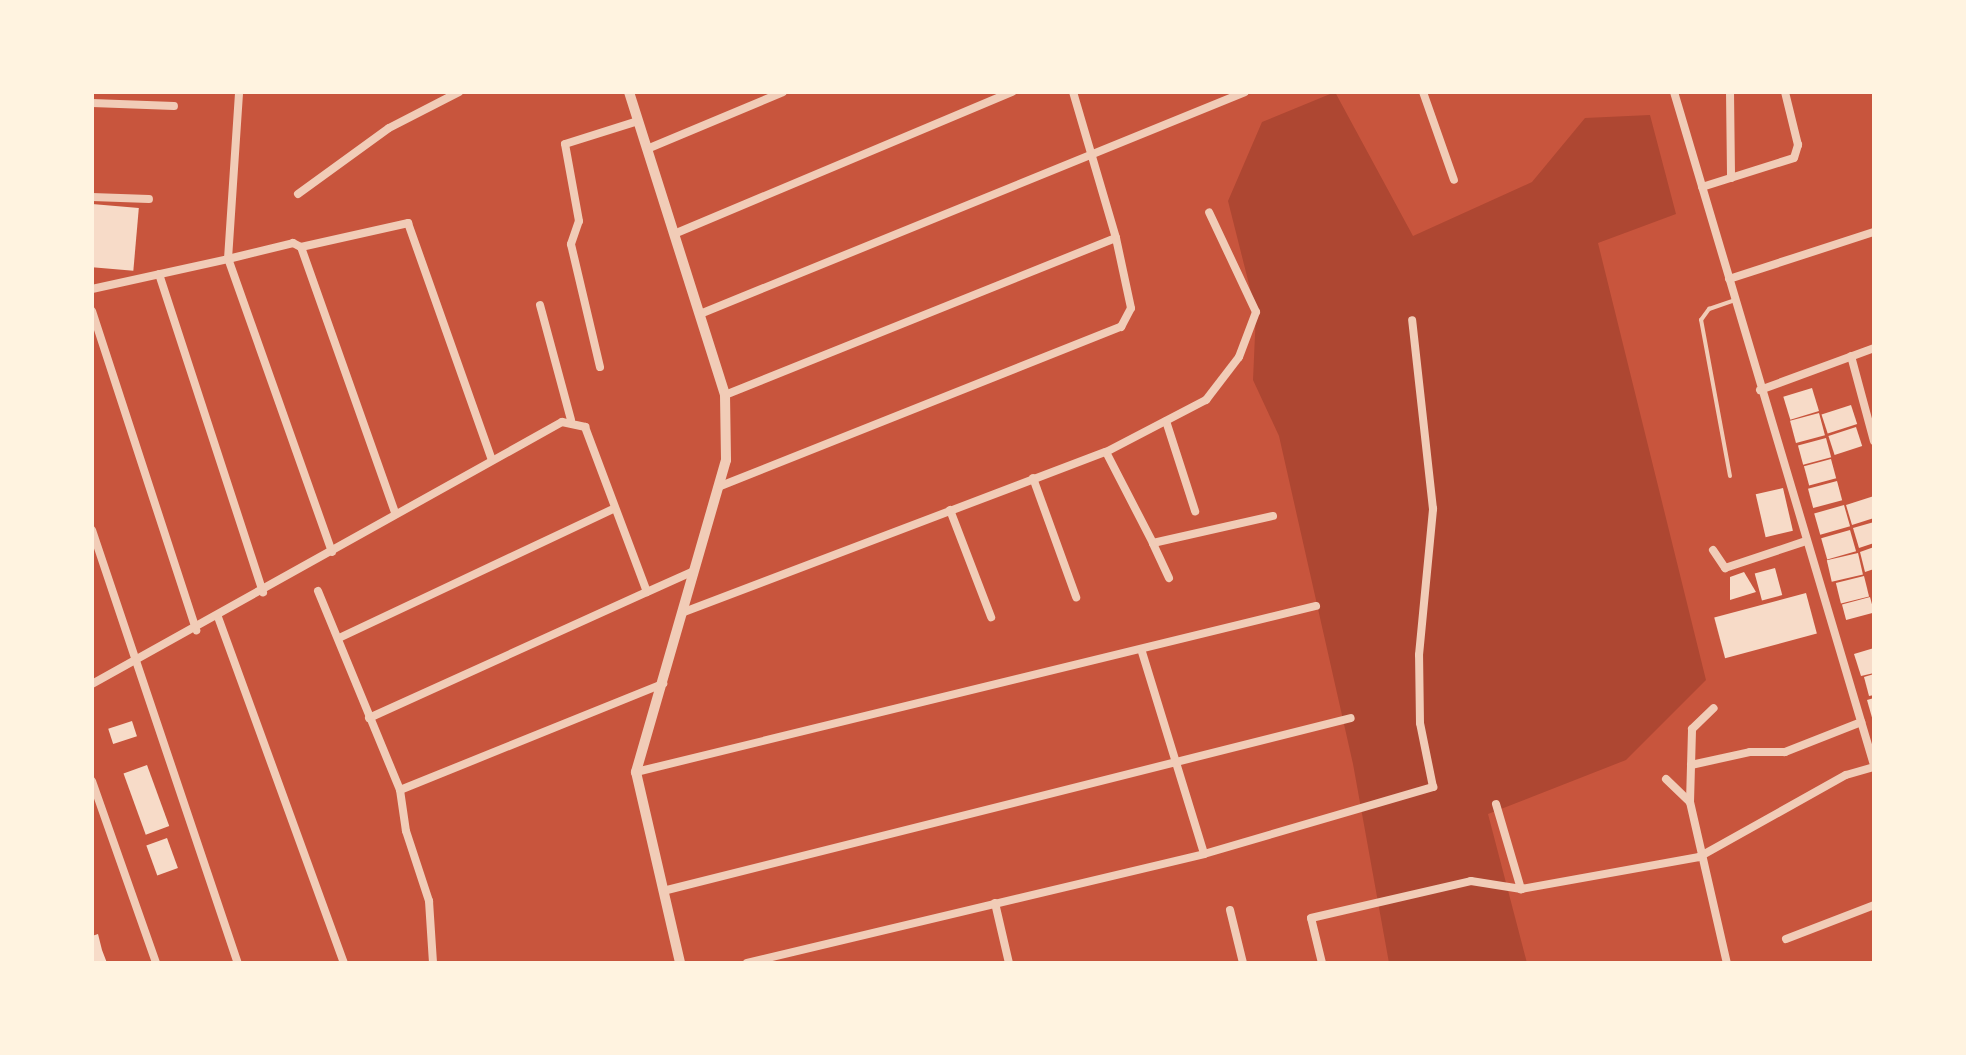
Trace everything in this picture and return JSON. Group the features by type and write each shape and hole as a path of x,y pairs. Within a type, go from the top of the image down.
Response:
{"street":[{"path":"239,92 228,259 332,552"},
{"path":"298,194 389,128 459,92"},
{"path":"629,92 725,395 726,460 636,772 680,963"},
{"path":"647,149 783,92"},
{"path":"674,234 1012,92"},
{"path":"718,487 1121,327 1131,308 1116,238 1073,92"},
{"path":"700,314 1245,92"},
{"path":"1423,92 1454,180"},
{"path":"1322,963 1311,918 1471,881 1521,889 1699,857 1846,775 1874,766 1674,92"},
{"path":"1730,92 1731,178"},
{"path":"1702,187 1794,158 1798,145 1785,92"},
{"path":"92,103 174,106"},
{"path":"600,367 571,244 579,221 565,144 638,121"},
{"path":"92,197 149,199"},
{"path":"684,612 1106,452 1206,400 1239,357 1256,312 1209,212"},
{"path":"92,289 293,243 301,247 408,223 492,460"},
{"path":"1729,279 1874,232"},
{"path":"725,395 1116,238"},
{"path":"301,247 395,513"},
{"path":"159,274 263,592"},
{"path":"540,305 571,420 585,427 647,592"},
{"path":"92,311 196,630"},
{"path":"747,963 1204,854 1433,787 1420,723 1419,655 1433,509 1412,320"},
{"path":"1760,390 1874,348"},
{"path":"1851,356 1874,441"},
{"path":"92,684 196,630 395,513 571,420"},
{"path":"1166,421 1195,511"},
{"path":"1106,452 1169,578"},
{"path":"1033,478 1076,597"},
{"path":"339,638 615,508"},
{"path":"950,510 991,617"},
{"path":"1153,543 1273,516"},
{"path":"92,530 238,963"},
{"path":"1713,550 1725,568 1806,541"},
{"path":"369,718 694,571"},
{"path":"318,591 400,790 406,831 429,901 433,963"},
{"path":"636,772 1142,652 1316,606"},
{"path":"218,617 344,963"},
{"path":"1142,652 1179,761 1204,854"},
{"path":"400,790 663,684"},
{"path":"1714,708 1692,729 1690,802 1699,857 1727,963"},
{"path":"663,891 1351,718"},
{"path":"1691,765 1750,752 1785,752 1861,722"},
{"path":"1666,779 1690,802"},
{"path":"92,781 156,963"},
{"path":"1496,804 1521,889"},
{"path":"995,903 1009,963"},
{"path":"1786,939 1874,905"},
{"path":"1230,910 1243,963"}],"lane":[{"path":"1730,476 1701,320 1709,309 1735,300"}],"shaded area":[{"path":"1335,92 1413,236 1532,182 1585,118 1650,115 1676,214 1598,243 1706,680 1626,760 1488,814 1527,963 1389,963 1353,764 1279,436 1253,380 1256,312 1228,201 1262,122"}],"building":[{"path":"92,204 139,208 133,271 92,267"},
{"path":"1812,388 1819,411 1790,420 1783,397"},
{"path":"1851,405 1857,424 1828,434 1822,415"},
{"path":"1819,413 1825,435 1796,443 1790,421"},
{"path":"1856,427 1862,446 1835,455 1828,436"},
{"path":"1826,438 1831,457 1803,465 1798,446"},
{"path":"1831,459 1836,478 1809,486 1804,466"},
{"path":"1837,481 1842,500 1813,508 1808,489"},
{"path":"1783,488 1793,531 1766,537 1756,494"},
{"path":"1874,496 1874,518 1852,525 1846,505"},
{"path":"1844,505 1850,526 1820,535 1814,514"},
{"path":"1874,522 1874,543 1859,548 1853,528"},
{"path":"1850,530 1856,551 1827,559 1821,538"},
{"path":"1874,547 1874,569 1865,572 1860,552"},
{"path":"1858,553 1863,574 1832,582 1827,560"},
{"path":"1775,568 1782,595 1762,600 1755,573"},
{"path":"1744,572 1756,592 1730,600 1730,577"},
{"path":"1864,576 1869,596 1841,603 1836,583"},
{"path":"1806,593 1817,634 1725,658 1714,618"},
{"path":"1870,597 1874,612 1846,620 1842,605"},
{"path":"1874,648 1874,673 1861,676 1854,654"},
{"path":"1874,674 1874,695 1869,696 1864,677"},
{"path":"1874,698 1874,721 1873,721 1867,700"},
{"path":"132,721 137,736 113,744 108,729"},
{"path":"147,765 169,826 146,835 124,774"},
{"path":"167,838 178,868 157,876 146,846"},
{"path":"98,934 107,963 92,963 92,936"}]}
